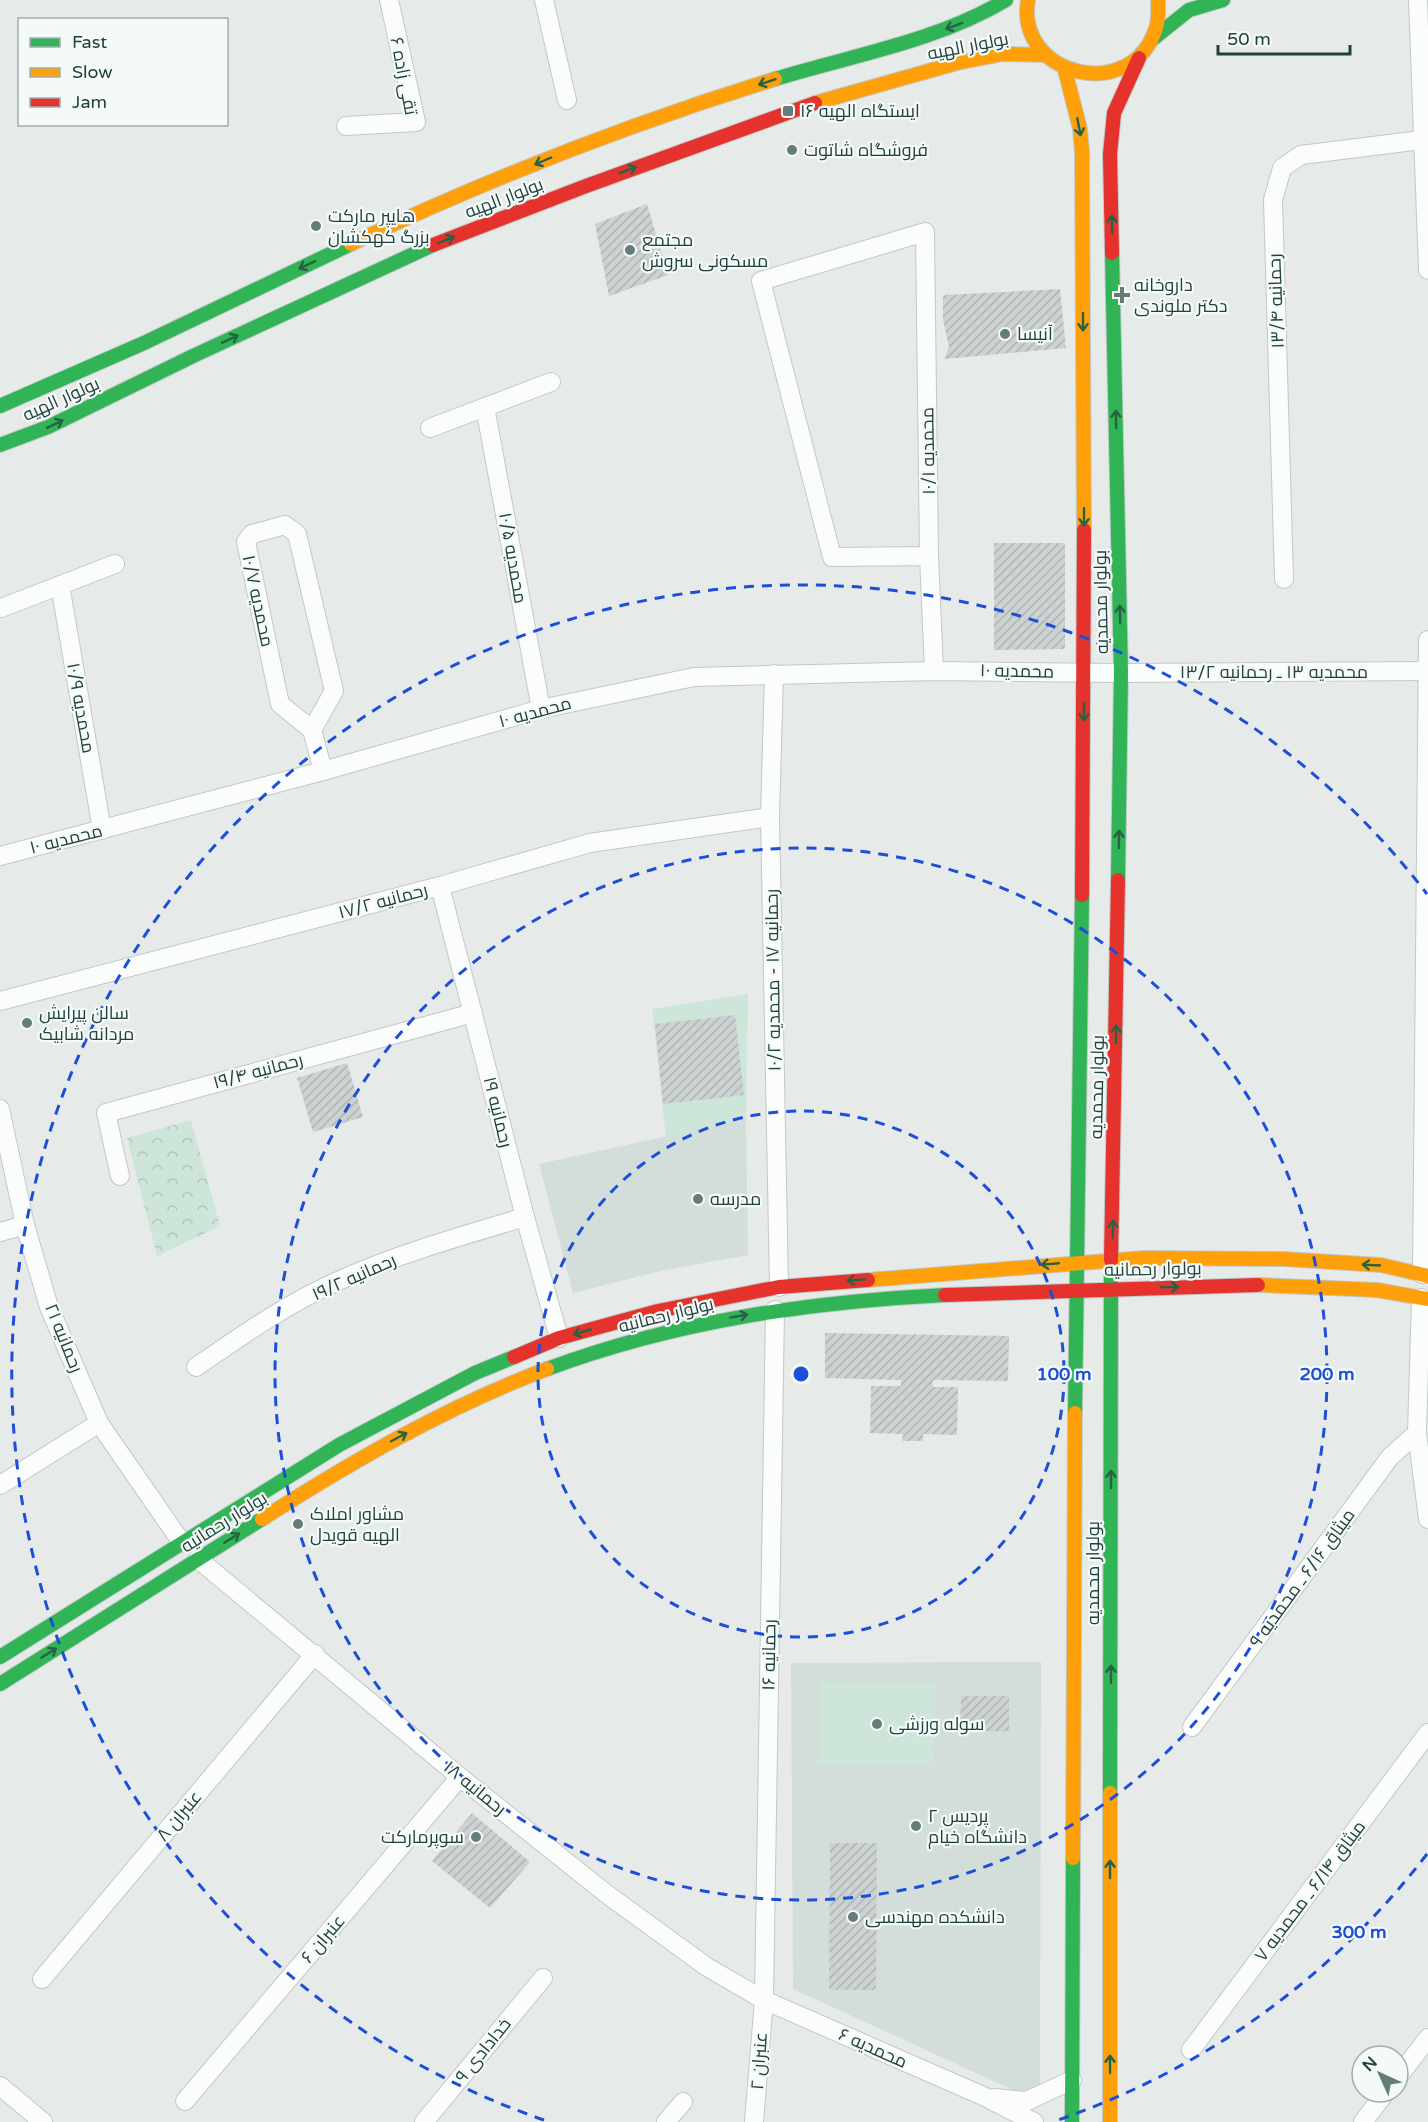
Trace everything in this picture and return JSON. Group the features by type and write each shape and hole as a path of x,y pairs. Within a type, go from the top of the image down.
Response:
{"main road":[{"name":"بولوار الهیه","path":"0,406 429,208 573,148 780,77 952,27 988,12 1006,0"},
{"path":"1028,0 1026,8 1030,33 1044,55 1065,70 1091,76 1116,72 1139,58 1154,38 1189,10 1223,0"},
{"path":"1154,38 1160,12 1158,0"},
{"name":"بولوار الهیه","path":"0,445 48,427 193,356 445,240 586,186 788,111 946,66 1002,54 1044,55"},
{"name":"بولوار محمدیه","path":"1110,2122 1111,1287 1121,673 1110,154 1114,113 1139,58"},
{"name":"بولوار محمدیه","path":"1065,70 1080,129 1082,152 1085,672 1076,1290 1072,2122"},
{"name":"بولوار رحمانیه","path":"0,1657 339,1446 475,1374 559,1338 658,1311 779,1287 1113,1260 1283,1260 1381,1265 1425,1275"},
{"name":"بولوار رحمانیه","path":"0,1684 350,1463 485,1392 568,1361 634,1340 707,1322 851,1300 1111,1287 1280,1284 1377,1290 1424,1299"},
{"path":"182,1543 198,1559"}],"street":[{"name":"تقی زاده ۶","path":"346,126 416,122 389,0"},
{"path":"544,0 567,100"},
{"path":"1418,0 1421,140 1428,270"},
{"name":"رحمانیه ۱۳/۴","path":"1284,579 1273,200 1282,168 1301,155 1421,140"},
{"name":"محمدیه ۱۰/۱","path":"929,556 832,557 761,280 925,232 929,556 934,670"},
{"path":"430,428 551,382"},
{"name":"محمدیه ۱۰/۵","path":"485,407 541,709"},
{"name":"محمدیه ۱۰/۷","path":"285,525 297,534 334,691 312,730 280,704 246,542 252,534 285,525"},
{"path":"1,608 116,564"},
{"name":"محمدیه ۱۰/۹","path":"60,585 102,830"},
{"path":"1425,1275 1428,640"},
{"name":"محمدیه ۱۰","path":"0,856 323,771 541,709 694,677 934,670 1121,673"},
{"name":"محمدیه ۱۳ ـ رحمانیه ۱۳/۲","path":"1121,673 1428,671"},
{"name":"رحمانیه ۱۷ - محمدیه ۱۰/۲","path":"774,674 770,817 779,1287"},
{"path":"312,730 323,771"},
{"name":"رحمانیه ۱۷/۲","path":"0,1001 440,886 590,843 770,817"},
{"name":"رحمانیه ۱۹","path":"440,886 525,1217 559,1338"},
{"name":"رحمانیه ۱۹/۴","path":"120,1176 106,1113 473,1013"},
{"name":"رحمانیه ۲۱","path":"0,1110 25,1225 49,1307 99,1423 182,1543"},
{"name":"رحمانیه ۱۹/۲","path":"196,1367 242,1335 336,1282 422,1248 525,1217"},
{"path":"0,1232 25,1225"},
{"path":"1424,1299 1417,1433 1428,1519"},
{"name":"رحمانیه ۱۶","path":"764,2000 775,1310"},
{"path":"0,1485 99,1423"},
{"name":"میثاق ۶/۱۶ ـ محمدیه ۹","path":"1192,1727 1390,1457 1417,1433"},
{"name":"رحمانیه ۱۸","path":"198,1559 315,1654 460,1777 608,1895 707,1967 764,2000"},
{"name":"عنبران ۸","path":"42,1979 315,1654"},
{"name":"میثاق ۶/۱۴ ـ محمدیه ۷","path":"1191,2049 1428,1733"},
{"name":"عنبران ۶","path":"185,2101 460,1777"},
{"name":"خدادادی ۹","path":"424,2122 543,1978"},
{"name":"محمدیه ۶","path":"764,2000 983,2096 1034,2122"},
{"name":"عنبران ۲","path":"754,2122 764,2000"},
{"path":"1410,2061 1428,2038"},
{"name":"محمدیه ۶","path":"983,2096 1027,2101 1072,2080"},
{"path":"0,2086 39,2121"},
{"path":"666,2122 683,2102"},
{"path":"1363,2122 1377,2104"}],"shaded area":[{"path":"746,1119 748,1255 660,1271 573,1293 539,1164"},
{"name":"پردیس ۲ دانشگاه خیام","path":"1041,1662 1040,2086 1026,2096 793,1989 791,1663"}],"green space":[{"path":"748,994 746,1119 666,1138 652,1009"},
{"path":"191,1120 220,1226 157,1256 127,1138"},
{"name":"سوله ورزشی","path":"819,1682 935,1683 934,1766 818,1765"}],"building":[{"name":"مجتمع مسکونی سروش","path":"647,204 668,275 609,296 595,224"},
{"name":"آنیسا","path":"1060,289 1066,348 944,359 949,347 943,320 943,295"},
{"path":"994,543 1065,543 1065,649 994,650"},
{"path":"735,1015 744,1095 663,1104 655,1024"},
{"path":"347,1063 363,1117 313,1132 297,1078"},
{"path":"825,1333 1009,1336 1008,1381 933,1380 933,1387 958,1387 957,1435 923,1434 923,1441 902,1441 903,1434 870,1433 871,1386 901,1386 901,1380 825,1378"},
{"path":"961,1696 1009,1696 1009,1731 960,1731"},
{"name":"سوپرمارکت","path":"472,1813 530,1862 490,1908 432,1861"},
{"name":"دانشکده مهندسی","path":"830,1843 877,1843 876,1990 829,1990"}],"traffic: fast":[{"path":"775,79 922,37 951,27 1006,0"},
{"path":"1154,38 1189,10 1223,0"},
{"path":"0,406 144,343 351,244"},
{"path":"0,445 48,427 193,356 433,245"},
{"path":"1112,253 1121,673 1118,880"},
{"path":"1075,1413 1082,895"},
{"path":"1110,1793 1111,1260"},
{"path":"547,1369 596,1352 694,1326 793,1309 945,1295"},
{"path":"0,1657 339,1445 475,1373 514,1357"},
{"path":"0,1684 262,1519"},
{"path":"1072,2122 1073,1858"}],"traffic: slow":[{"path":"1028,0 1029,26 1039,47 1056,63 1078,71 1102,73 1124,67 1143,52 1157,25 1158,0"},
{"path":"815,103 957,63 1003,54 1044,55"},
{"path":"1065,70 1080,129 1082,152 1084,530"},
{"path":"351,244 455,197 560,154 775,79"},
{"path":"868,1280 1144,1258 1283,1259 1381,1265 1428,1276"},
{"path":"1258,1285 1377,1290 1428,1299"},
{"path":"262,1519 401,1436 473,1400 547,1369"},
{"path":"1073,1858 1075,1413"},
{"path":"1110,1793 1110,2122"}],"traffic: jam":[{"path":"1112,253 1110,154 1114,113 1139,58"},
{"path":"433,245 586,186 815,103"},
{"path":"1082,895 1084,530"},
{"path":"1111,1260 1118,880"},
{"path":"514,1357 559,1338 658,1311 779,1287 868,1280"},
{"path":"945,1295 1258,1285"}],"place":[{"name":"ایستگاه الهیه ۱۶","path":"788,111"},
{"name":"فروشگاه شاتوت","path":"792,150"},
{"name":"هایپر مارکت بزرگ کهکشان","path":"316,226"},
{"name":"مجتمع مسکونی سروش","path":"630,250"},
{"name":"داروخانه دکتر ملوندی","path":"1122,295"},
{"name":"آنیسا","path":"1005,334"},
{"name":"سالن پیرایش مردانه شابیک","path":"27,1023"},
{"name":"مدرسه","path":"698,1199"},
{"name":"مشاور املاک الهیه قویدل","path":"298,1524"},
{"name":"سوله ورزشی","path":"877,1724"},
{"name":"پردیس ۲ دانشگاه خیام","path":"916,1826"},
{"name":"سوپرمارکت","path":"476,1837"},
{"name":"دانشکده مهندسی","path":"853,1917"}]}
